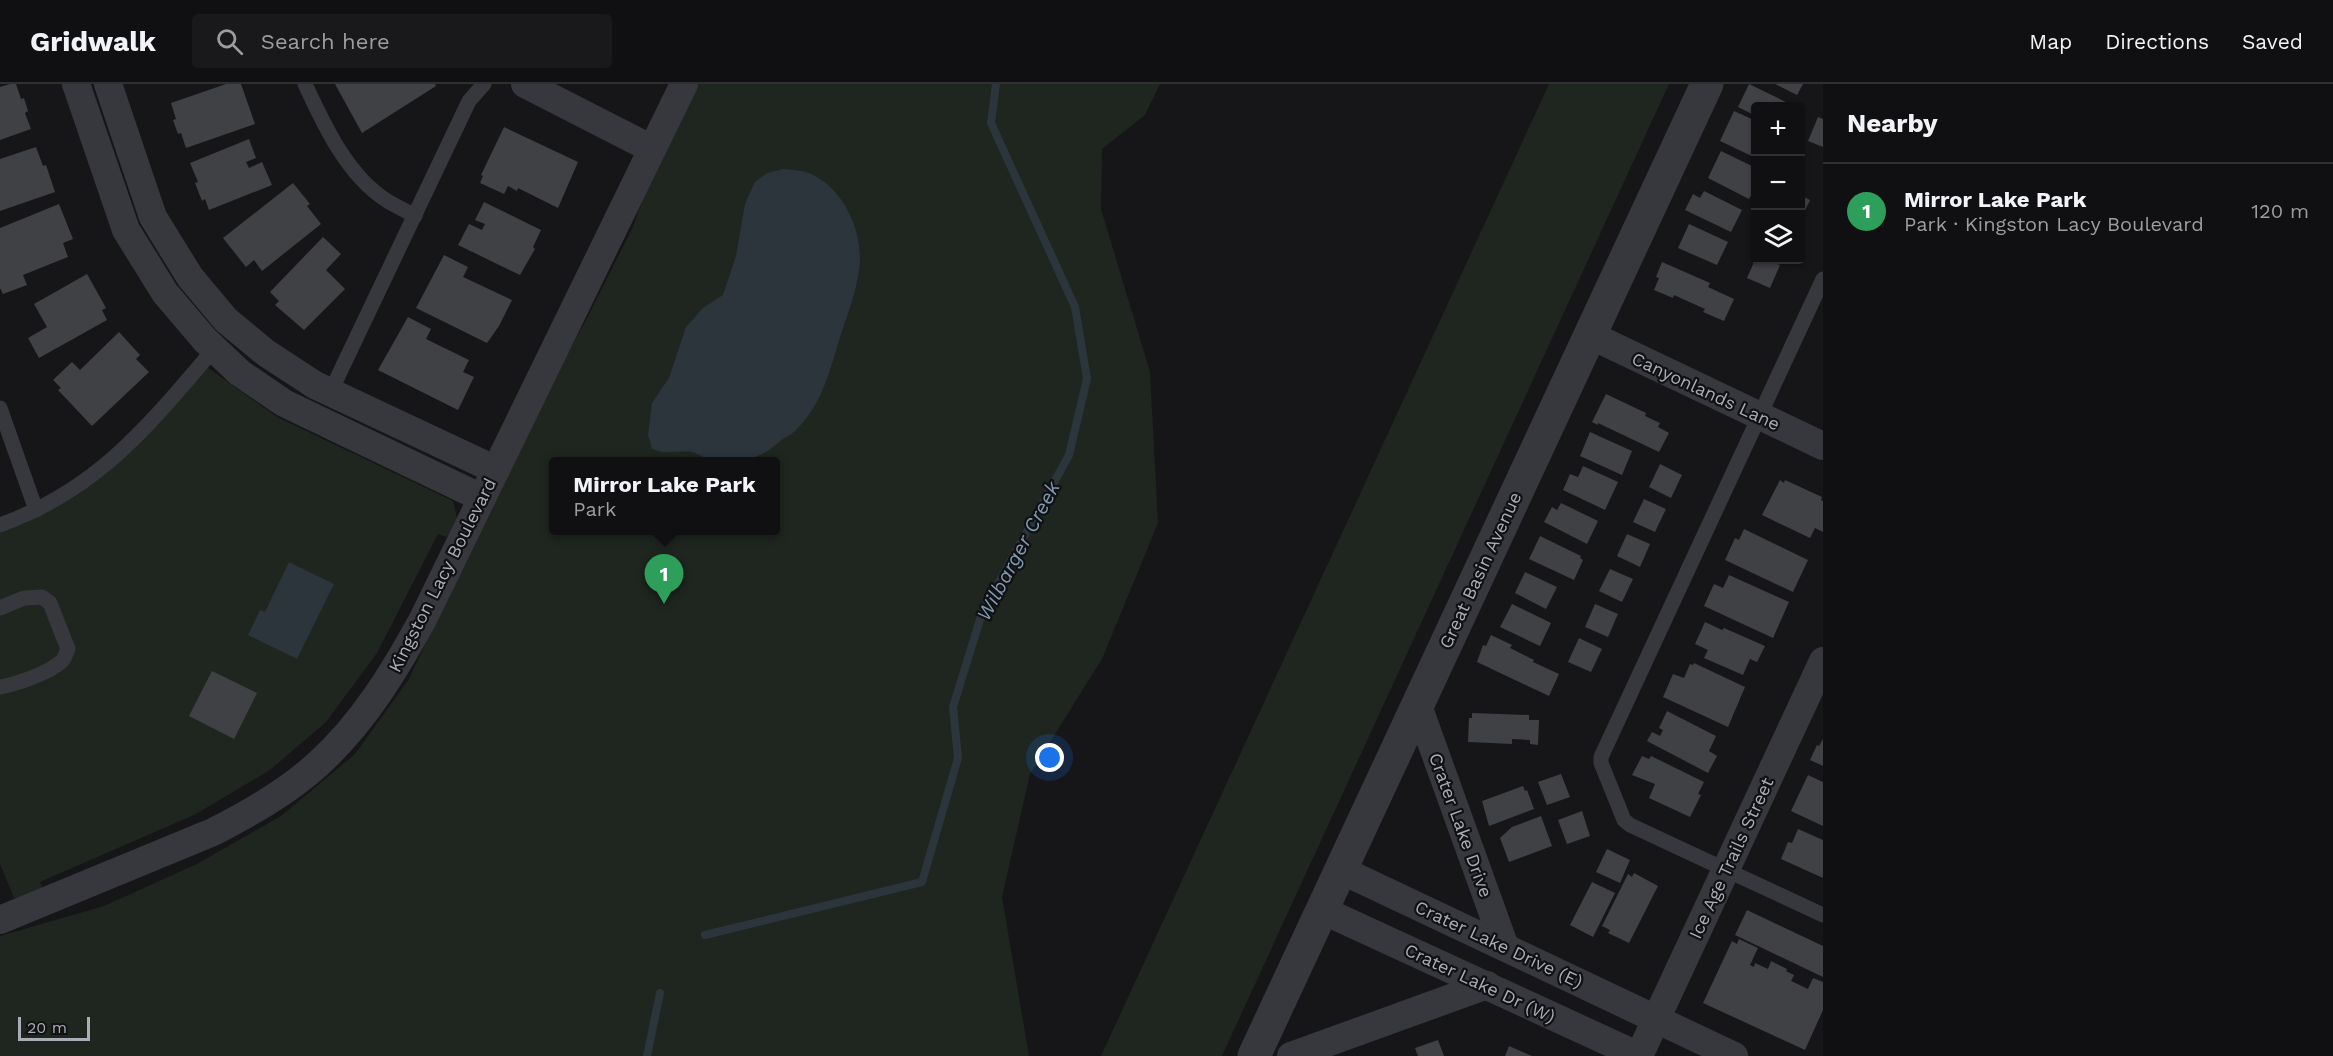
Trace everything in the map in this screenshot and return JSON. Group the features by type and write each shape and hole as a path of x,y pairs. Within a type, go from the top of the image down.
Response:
{"street":[{"path":"76,84 126,230 165,293 214,349 240,373 284,403 482,498"},
{"path":"108,84 153,217 190,277 226,320 246,338 291,371 330,393 496,470"},
{"path":"525,84 652,149"},
{"name":"Kingston Lacy Boulevard","path":"2,913 213,832 279,794 318,764 379,694 400,661 496,470 684,84"},
{"name":"Great Basin Avenue","path":"1254,1056 1707,84"},
{"name":"Canyonlands Lane","path":"1590,335 1823,446"},
{"name":"Ice Age Trails Street","path":"1639,1056 1823,661"},
{"name":"Crater Lake Drive","path":"1417,703 1504,947"},
{"name":"Crater Lake Drive (E)","path":"1341,870 1657,1019"},
{"name":"Crater Lake Dr (W)","path":"1322,910 1639,1056"},
{"path":"1291,1056 1486,986"},
{"path":"1657,1019 1734,1056"}],"lane":[{"path":"305,84 317,111 352,167 385,200 415,216"},
{"path":"330,393 469,101 484,84"},
{"path":"1823,279 1601,757 1601,763 1623,820 1823,915"},
{"path":"0,525 67,494 100,470 166,406 214,349"},
{"path":"0,408 36,510"},
{"path":"0,608 24,598 42,597 50,603 68,649 64,660 53,668 0,687"}],"shaded area":[{"path":"697,84 1160,84 1145,115 1102,149 1101,209 1150,372 1158,523 1102,659 1030,774 1002,897 1029,1056 0,1056 0,936 104,906 197,864 281,816 355,754 409,679 523,435 587,318 633,227 654,168"},
{"path":"1549,84 1669,84 1222,1056 1101,1056"},
{"path":"783,169 798,170 810,173 824,182 841,199 848,210 857,234 860,259 856,287 819,398 805,421 795,431 757,456 704,457 692,452 662,452 652,449 648,435 652,403 669,378 686,327 703,308 723,295 736,256 745,204 755,182 767,173"},
{"path":"207,367 277,417 453,501 457,518 447,537 438,534 377,653 326,722 270,770 196,814 40,882 43,889 22,898 14,898 0,864 0,532 26,523 105,474"},
{"path":"289,562 334,584 297,659 248,635 260,610 265,612"}],"building":[{"path":"16,84 21,99 24,98 28,111 25,113 31,129 0,140 0,87"},
{"path":"226,84 241,84 255,124 186,148 173,120 176,119 171,103"},
{"path":"335,84 435,84 436,86 362,133"},
{"path":"1749,84 1786,102 1751,102 1751,114 1738,107"},
{"path":"1775,84 1803,84 1797,95"},
{"path":"1734,111 1751,119 1751,156 1720,141"},
{"path":"1818,117 1823,119 1823,147 1808,141"},
{"path":"504,127 578,162 558,208 518,188 517,191 508,186 504,194 480,183 483,176 481,175"},
{"path":"249,139 256,158 246,162 249,168 262,162 272,185 209,210 205,199 202,201 195,183 198,182 190,163"},
{"path":"36,147 43,166 46,165 55,192 0,211 0,159"},
{"path":"1721,151 1751,166 1751,195 1749,199 1708,178"},
{"path":"293,183 310,204 307,206 321,224 262,271 254,260 246,267 223,238"},
{"path":"1704,191 1742,210 1731,232 1685,210 1693,194 1700,198"},
{"path":"1805,198 1810,200 1805,210"},
{"path":"484,202 541,230 533,247 535,249 520,275 458,245 469,224 482,230 485,224 475,220"},
{"path":"59,204 73,239 63,243 68,257 23,275 27,285 3,294 0,288 0,228"},
{"path":"1689,224 1728,242 1717,265 1678,248"},
{"path":"323,237 341,254 326,270 345,289 304,330 275,305 279,301 270,292"},
{"path":"444,255 468,267 463,277 512,300 499,326 487,343 416,308"},
{"path":"1662,262 1710,283 1708,287 1734,299 1724,321 1703,312 1705,309 1674,295 1673,298 1654,290"},
{"path":"1753,264 1780,265 1770,288 1747,278"},
{"path":"87,274 106,308 102,310 107,320 39,358 28,338 47,327 34,304"},
{"path":"408,317 431,329 426,339 469,360 463,372 474,377 458,410 378,370"},
{"path":"119,332 140,355 136,359 149,372 92,426 58,390 61,388 53,380 72,362 80,370"},
{"path":"1606,394 1646,413 1645,416 1660,423 1658,427 1669,433 1659,452 1592,422"},
{"path":"1590,432 1632,451 1622,475 1580,456"},
{"path":"1660,464 1682,475 1671,498 1649,487"},
{"path":"1583,466 1618,482 1605,510 1563,490 1570,474 1578,477"},
{"path":"1780,480 1784,483 1785,480 1822,497 1823,532 1815,528 1810,538 1762,515"},
{"path":"1644,499 1666,509 1655,532 1633,522"},
{"path":"1561,503 1598,521 1587,544 1544,522 1552,507 1557,510"},
{"path":"1744,529 1808,560 1793,592 1725,560 1735,538 1739,540"},
{"path":"1627,534 1650,544 1640,567 1617,556"},
{"path":"1540,536 1581,556 1583,560 1574,580 1529,559"},
{"path":"1610,569 1633,579 1622,602 1599,591"},
{"path":"1525,572 1557,587 1546,609 1515,593"},
{"path":"1729,575 1789,602 1773,638 1704,606 1714,584 1723,588"},
{"path":"1512,604 1551,623 1540,646 1500,627"},
{"path":"1595,604 1618,614 1608,637 1585,627"},
{"path":"1705,622 1765,646 1757,662 1750,659 1743,675 1704,658 1708,650 1695,644"},
{"path":"1491,635 1512,645 1510,648 1534,660 1533,662 1559,674 1549,696 1477,662 1483,645 1486,646"},
{"path":"1579,638 1602,649 1591,672 1568,662"},
{"path":"1694,663 1745,687 1728,727 1663,697 1673,674 1684,678 1690,664"},
{"path":"212,671 257,693 234,739 189,716"},
{"path":"1667,711 1716,736 1709,751 1717,756 1708,773 1647,741 1652,732 1660,736 1663,730 1659,728"},
{"path":"1472,713 1529,715 1529,720 1539,720 1538,745 1530,744 1530,740 1512,739 1512,744 1468,742 1469,718 1472,718"},
{"path":"1823,739 1823,766 1810,760 1817,745 1819,746"},
{"path":"1642,756 1649,759 1651,756 1704,782 1698,794 1701,795 1690,817 1649,798 1655,784 1632,775"},
{"path":"1561,774 1570,797 1547,805 1538,782"},
{"path":"1808,775 1823,782 1823,826 1791,811"},
{"path":"1523,786 1525,791 1527,790 1534,809 1489,826 1482,801"},
{"path":"1582,811 1590,836 1567,844 1558,820"},
{"path":"1541,816 1552,846 1509,862 1500,838 1512,827"},
{"path":"1798,829 1823,840 1823,878 1781,859 1788,842 1792,843"},
{"path":"1607,849 1630,860 1620,883 1596,872"},
{"path":"1634,873 1658,886 1629,943 1608,933 1610,930 1602,926 1628,874 1632,877"},
{"path":"1592,882 1615,893 1593,937 1570,925"},
{"path":"1747,910 1823,946 1823,977 1735,935"},
{"path":"1739,939 1758,948 1750,965 1754,967 1755,963 1768,969 1771,961 1794,975 1791,981 1808,989 1813,978 1823,982 1823,1010 1805,1050 1703,1003 1732,941 1737,944"},
{"path":"1438,1040 1444,1056 1418,1056 1415,1048"},
{"path":"1509,1046 1525,1053 1532,1056 1505,1056"}],"waterway":[{"name":"Wilbarger Creek","path":"705,935 922,882 958,758 953,707 982,613 1069,455 1087,379 1075,307 991,123 996,84"},
{"name":"Wilbarger Creek","path":"647,1056 660,993"}],"place":[{"name":"Mirror Lake Park","path":"664,604"}]}
